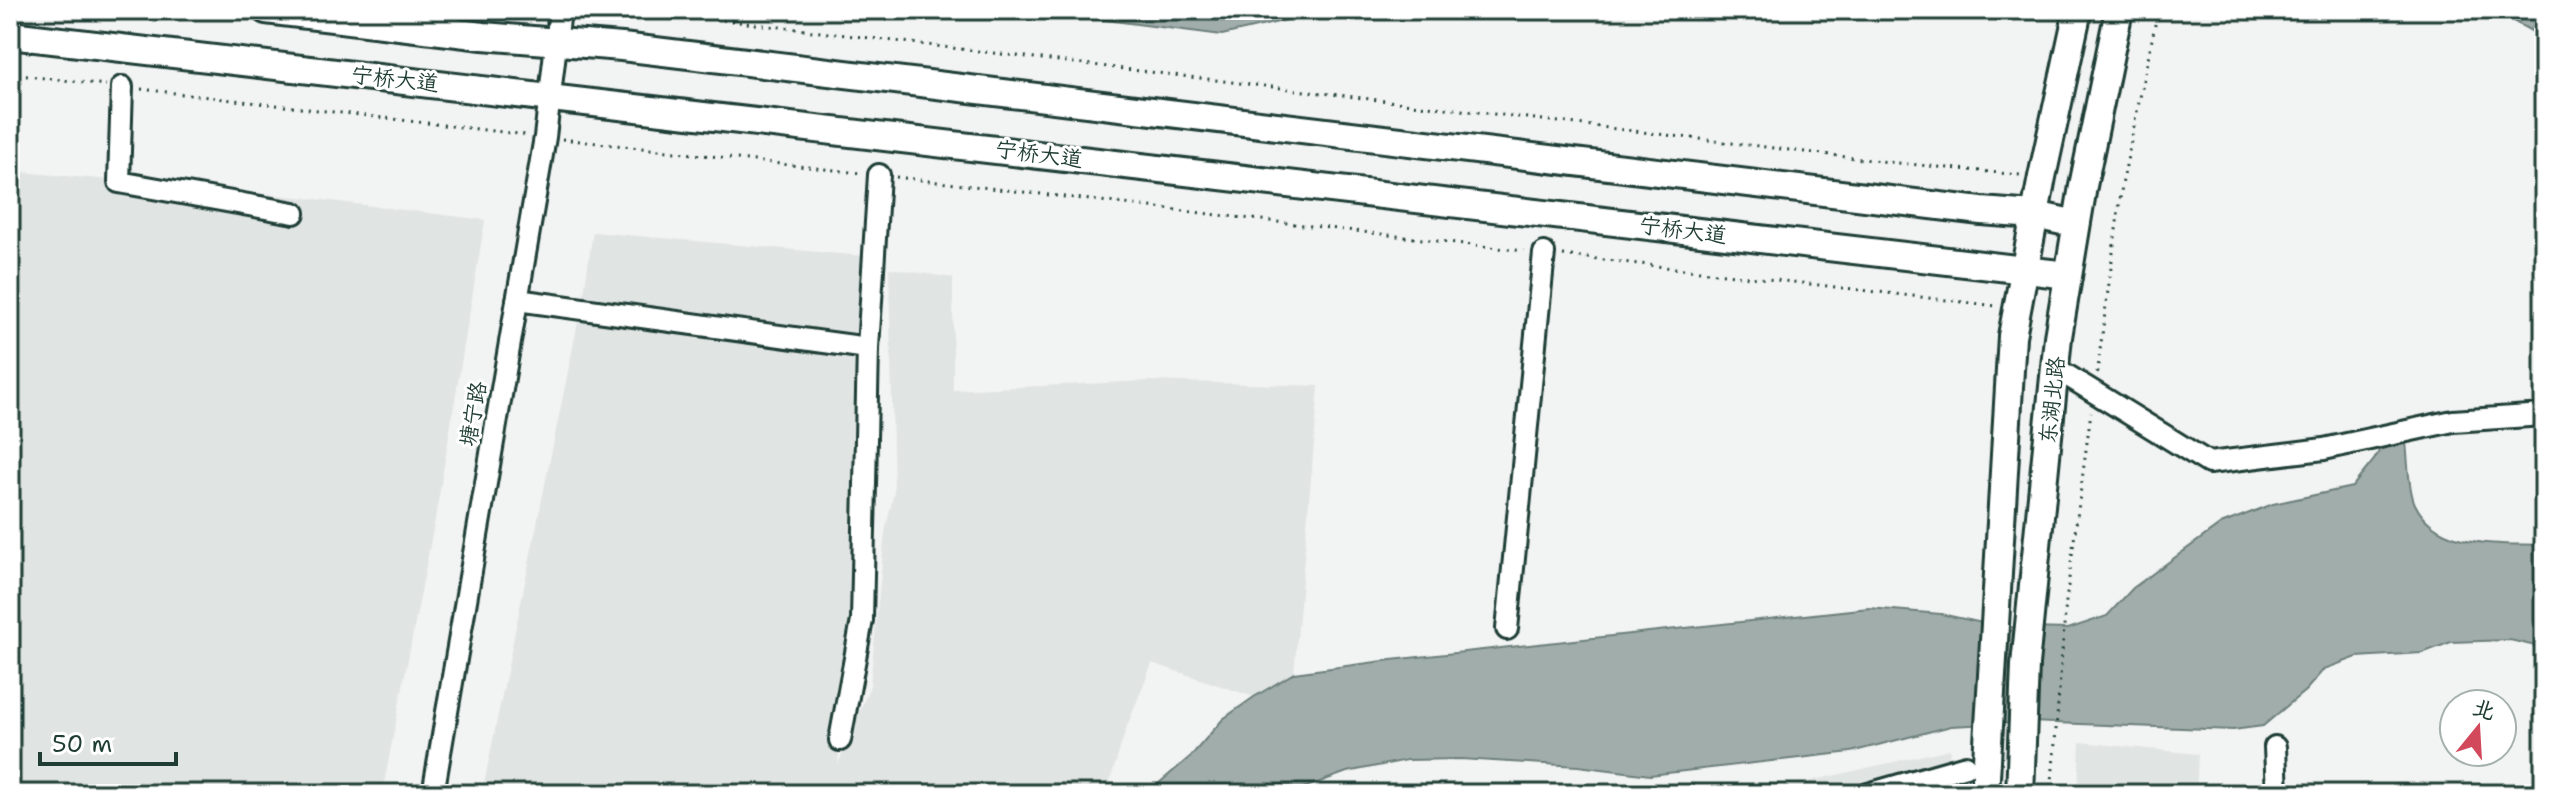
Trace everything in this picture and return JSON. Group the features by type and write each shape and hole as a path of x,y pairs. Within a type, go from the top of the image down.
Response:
{"main road":[{"path":"266,10 449,21 556,42 622,47 1918,204 2035,215 2076,224"},
{"name":"东湖北路","path":"1985,794 1977,766 1997,599 2012,336 2078,10"},
{"name":"东湖北路","path":"2020,794 2025,665 2055,368 2076,224 2119,10"},
{"name":"宁桥大道","path":"10,35 2068,275"}],"street":[{"name":"塘宁路","path":"433,794 545,137 560,10"},
{"path":"122,87 119,182 294,213"},
{"path":"840,740 862,620 868,348 879,175"},
{"path":"1507,629 1544,253"},
{"path":"517,300 868,348"},
{"path":"2055,368 2209,463 2324,449 2453,421 2544,415"},
{"path":"2275,747 2277,794"},
{"path":"1868,794 1977,766"}],"path":[{"path":"660,10 1873,160 2042,177"},
{"path":"2122,185 2158,10"},
{"path":"10,74 2017,308"},
{"path":"2051,794 2066,601"}],"shaded area":[{"path":"1028,10 1331,10 1222,35"},
{"path":"2493,10 2544,10 2544,38"},
{"path":"10,171 299,197 485,220 435,519 382,794 10,794"},
{"path":"593,232 875,257 838,764 870,686 885,532 894,492 889,268 953,278 953,390 1149,381 1319,386 1294,673 1254,697 1152,663 1127,726 1106,794 482,794 584,293"},
{"path":"2385,440 2406,442 2415,504 2425,519 2438,530 2472,541 2544,545 2544,648 2510,640 2451,642 2422,653 2357,657 2324,669 2306,690 2263,726 2233,730 2029,722 1951,726 1851,752 1650,775 1578,766 1460,759 1407,760 1347,772 1287,794 1142,794 1191,756 1223,719 1294,673 1869,608 1941,614 2001,627 2068,629 2107,616 2133,588 2221,524 2273,504 2352,487 2374,460"},
{"path":"2080,742 2198,754 2196,794 2078,794"},
{"path":"1950,749 1946,794 1754,794"}]}
